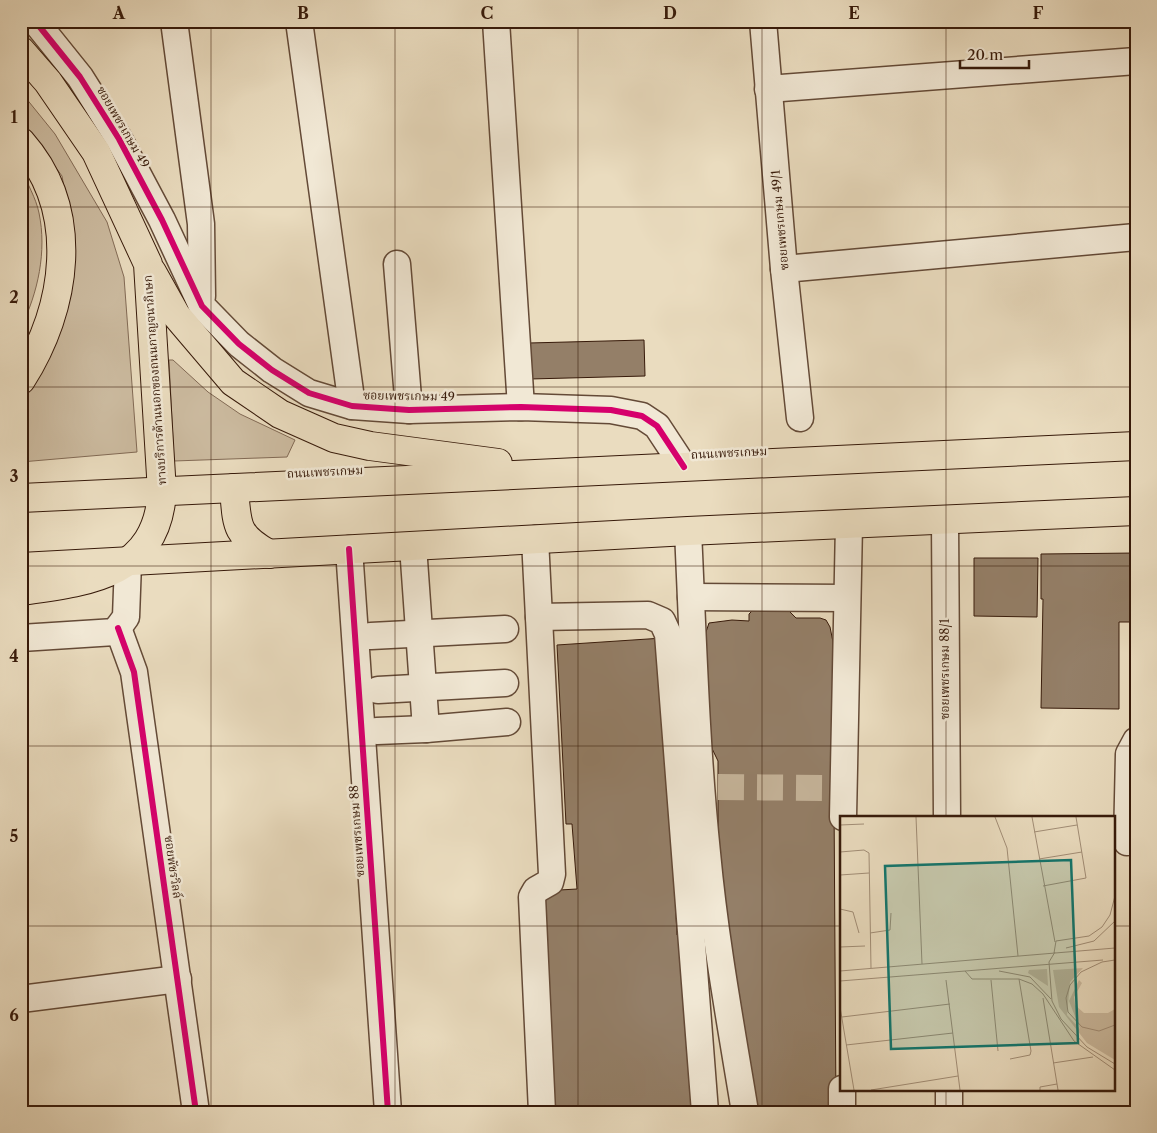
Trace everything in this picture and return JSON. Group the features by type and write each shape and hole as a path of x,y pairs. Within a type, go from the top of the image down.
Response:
{"main road":[{"name":"ทางบริการด้านนอกของถนนกาญจนาภิเษก","path":"21,51 48,82 96,152 148,264 162,492 157,524 144,548 128,563 94,578 21,591"},
{"path":"21,380 35,359 54,312 61,276 61,232 51,191 24,145"},
{"path":"148,264 176,315 200,346 233,382 280,414 334,438 370,446 497,463 595,471"},
{"name":"ถนนเพชรเกษม","path":"21,498 1136,446"},
{"path":"234,488 236,520 242,534 251,544 269,554"},
{"path":"21,567 128,563 688,531 1136,511"}],"street":[{"name":"ซอยเพชรเกษม 49","path":"35,21 80,77 119,139 162,220 202,306 239,344 272,370 309,393 352,406 409,410 521,407 611,410 642,416 658,426 684,467"},
{"path":"174,21 201,224 202,306"},
{"path":"299,21 352,406"},
{"path":"496,21 521,407"},
{"name":"ซอยเพชรเกษม 49/1","path":"763,21 784,268 800,418"},
{"path":"768,89 1136,61"},
{"path":"784,268 1136,237"},
{"path":"397,264 409,410"},
{"name":"ซอยเพชรเกษม 88/1","path":"945,521 947,816"},
{"path":"843,816 838,788 849,524"},
{"path":"688,531 696,720 710,787 718,941 745,1112"},
{"path":"535,539 552,874 550,882 536,890 532,898 542,1112"},
{"path":"413,546 426,729"},
{"name":"ซอยเพชรเกษม 88","path":"349,549 388,1112"},
{"path":"21,638 115,632 126,617 128,563"},
{"path":"691,597 847,598"},
{"path":"539,617 648,615 662,621 668,634 705,1112"},
{"name":"ซอยพัชรวิลล์","path":"118,628 134,672 196,1112"},
{"path":"371,636 505,629"},
{"path":"378,690 505,684"},
{"path":"377,731 507,722"},
{"path":"1128,842 1129,754 1136,741"},
{"path":"21,999 178,979"},
{"path":"842,1090 842,1112"},
{"path":"949,1090 949,1112"}],"shaded area":[{"path":"21,92 55,134 107,222 124,277 137,452 21,462 21,390 73,238 62,176 34,138 21,125"},
{"path":"21,169 38,207 42,242 36,286 21,327"},
{"path":"169,360 173,360 208,392 240,414 295,440 287,457 174,461"}],"building":[{"path":"644,340 645,376 530,379 529,343"},
{"path":"1136,553 1136,622 1119,622 1119,709 1041,708 1043,599 1041,599 1041,554"},
{"path":"974,558 1038,558 1037,617 974,616"},
{"path":"753,610 788,610 796,618 820,618 826,620 830,627 833,642 836,1112 751,1112 718,868 718,761 705,734 704,638 709,623 732,620 749,621 749,614"},
{"path":"663,638 677,935 683,935 696,1112 547,1112 542,891 577,889 572,824 566,824 557,645"}],"tunnel":[{"path":"718,787 833,788"}],"cycle path":[{"path":"35,21 80,77 119,139 162,220 202,306 239,344 272,370 309,393 352,406 409,410 521,407 611,410 642,416 657,426 684,467"},
{"path":"349,549 388,1112"},
{"path":"118,628 134,672 196,1112"}]}
